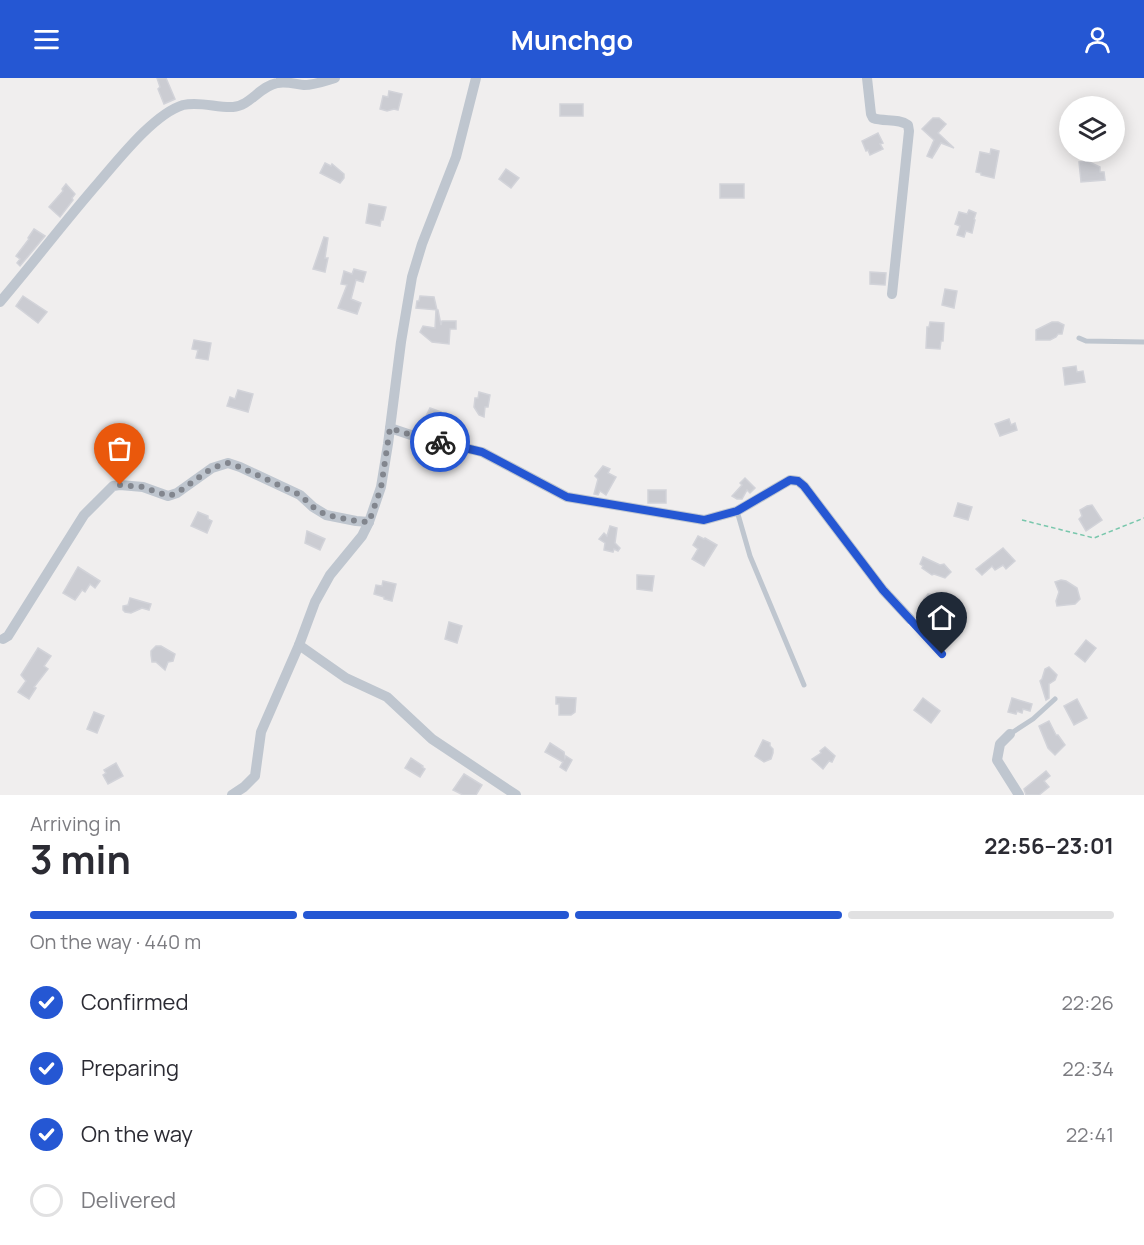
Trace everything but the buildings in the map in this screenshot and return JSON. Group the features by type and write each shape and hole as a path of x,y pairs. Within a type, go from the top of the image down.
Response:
{"street":[{"path":"0,302 61,226 137,138 168,112 183,105 195,104 236,107 268,86 277,83 307,85 335,78"},
{"path":"232,795 255,776 261,732 315,602 330,575 362,536 381,488 412,277 422,244 456,157 476,78"},
{"path":"867,78 873,118 903,122 908,125 909,131 892,294"},
{"path":"390,428 482,452 567,497 704,520 737,511 790,480 798,481 883,590 910,619"},
{"path":"2,639 8,636 84,515 113,486 143,487 168,496 177,493 212,468 228,463 300,495 326,515 369,522"},
{"path":"299,645 346,678 387,697 432,739 516,795"},
{"path":"1010,734 1000,744 997,760 1019,795"}],"lane":[{"path":"1079,338 1144,342"},
{"path":"737,511 750,556 804,685"},
{"path":"910,619 942,654"},
{"path":"1010,734 1033,719 1055,699"}],"path":[{"path":"1022,520 1094,538 1144,518"}],"way so far":[{"path":"120,485 143,487 168,496 177,493 212,468 228,463 300,495 326,515 369,522 381,488 390,428 440,442"}],"route":[{"path":"440,442 482,452 567,497 704,520 737,511 790,480 798,481 883,590 942,654"}]}
